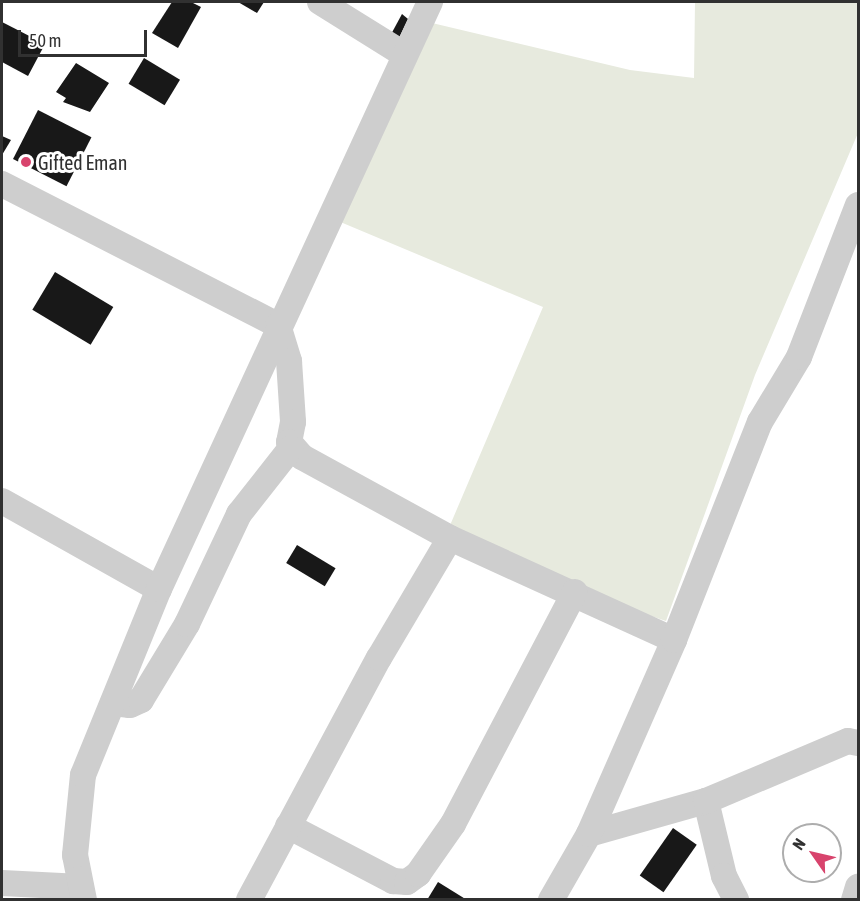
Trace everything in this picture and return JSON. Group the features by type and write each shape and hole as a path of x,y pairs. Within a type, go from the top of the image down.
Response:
{"street":[{"path":"320,2 405,55"},
{"path":"2,883 82,893 75,855 83,775 159,589 278,325 430,2"},
{"path":"2,184 278,325 290,361 291,448 239,514 187,624 141,700 130,705 113,703"},
{"path":"551,900 589,834 674,640 760,422 799,357 858,206"},
{"path":"291,448 450,538 575,592 674,640"},
{"path":"2,501 159,589"},
{"path":"249,900 288,826 450,538"},
{"path":"288,826 393,880 407,882 418,874 453,824 575,592"},
{"path":"589,834 706,801 848,741 858,743"},
{"path":"706,801 724,876 736,900"},
{"path":"854,900 858,887"}],"shaded area":[{"path":"695,2 858,2 858,133 755,375 666,621 606,601 448,530 543,307 338,221 432,23 630,70 694,78"}],"building":[{"path":"172,2 191,2 201,7 178,48 152,33"},
{"path":"238,2 264,2 257,13"},
{"path":"402,14 408,19 397,42 389,38"},
{"path":"2,22 45,44 28,76 2,62"},
{"path":"144,58 180,80 165,105 129,84"},
{"path":"76,63 109,83 90,112 63,102 66,98 56,92"},
{"path":"38,110 91,137 66,186 13,159"},
{"path":"2,136 11,140 2,155"},
{"path":"55,272 113,307 91,345 32,310"},
{"path":"297,545 336,568 325,586 286,563"},
{"path":"673,828 697,845 663,892 640,876"},
{"path":"438,882 467,900 427,900"}],"place":[{"name":"Gifted Eman","path":"26,162"}]}
